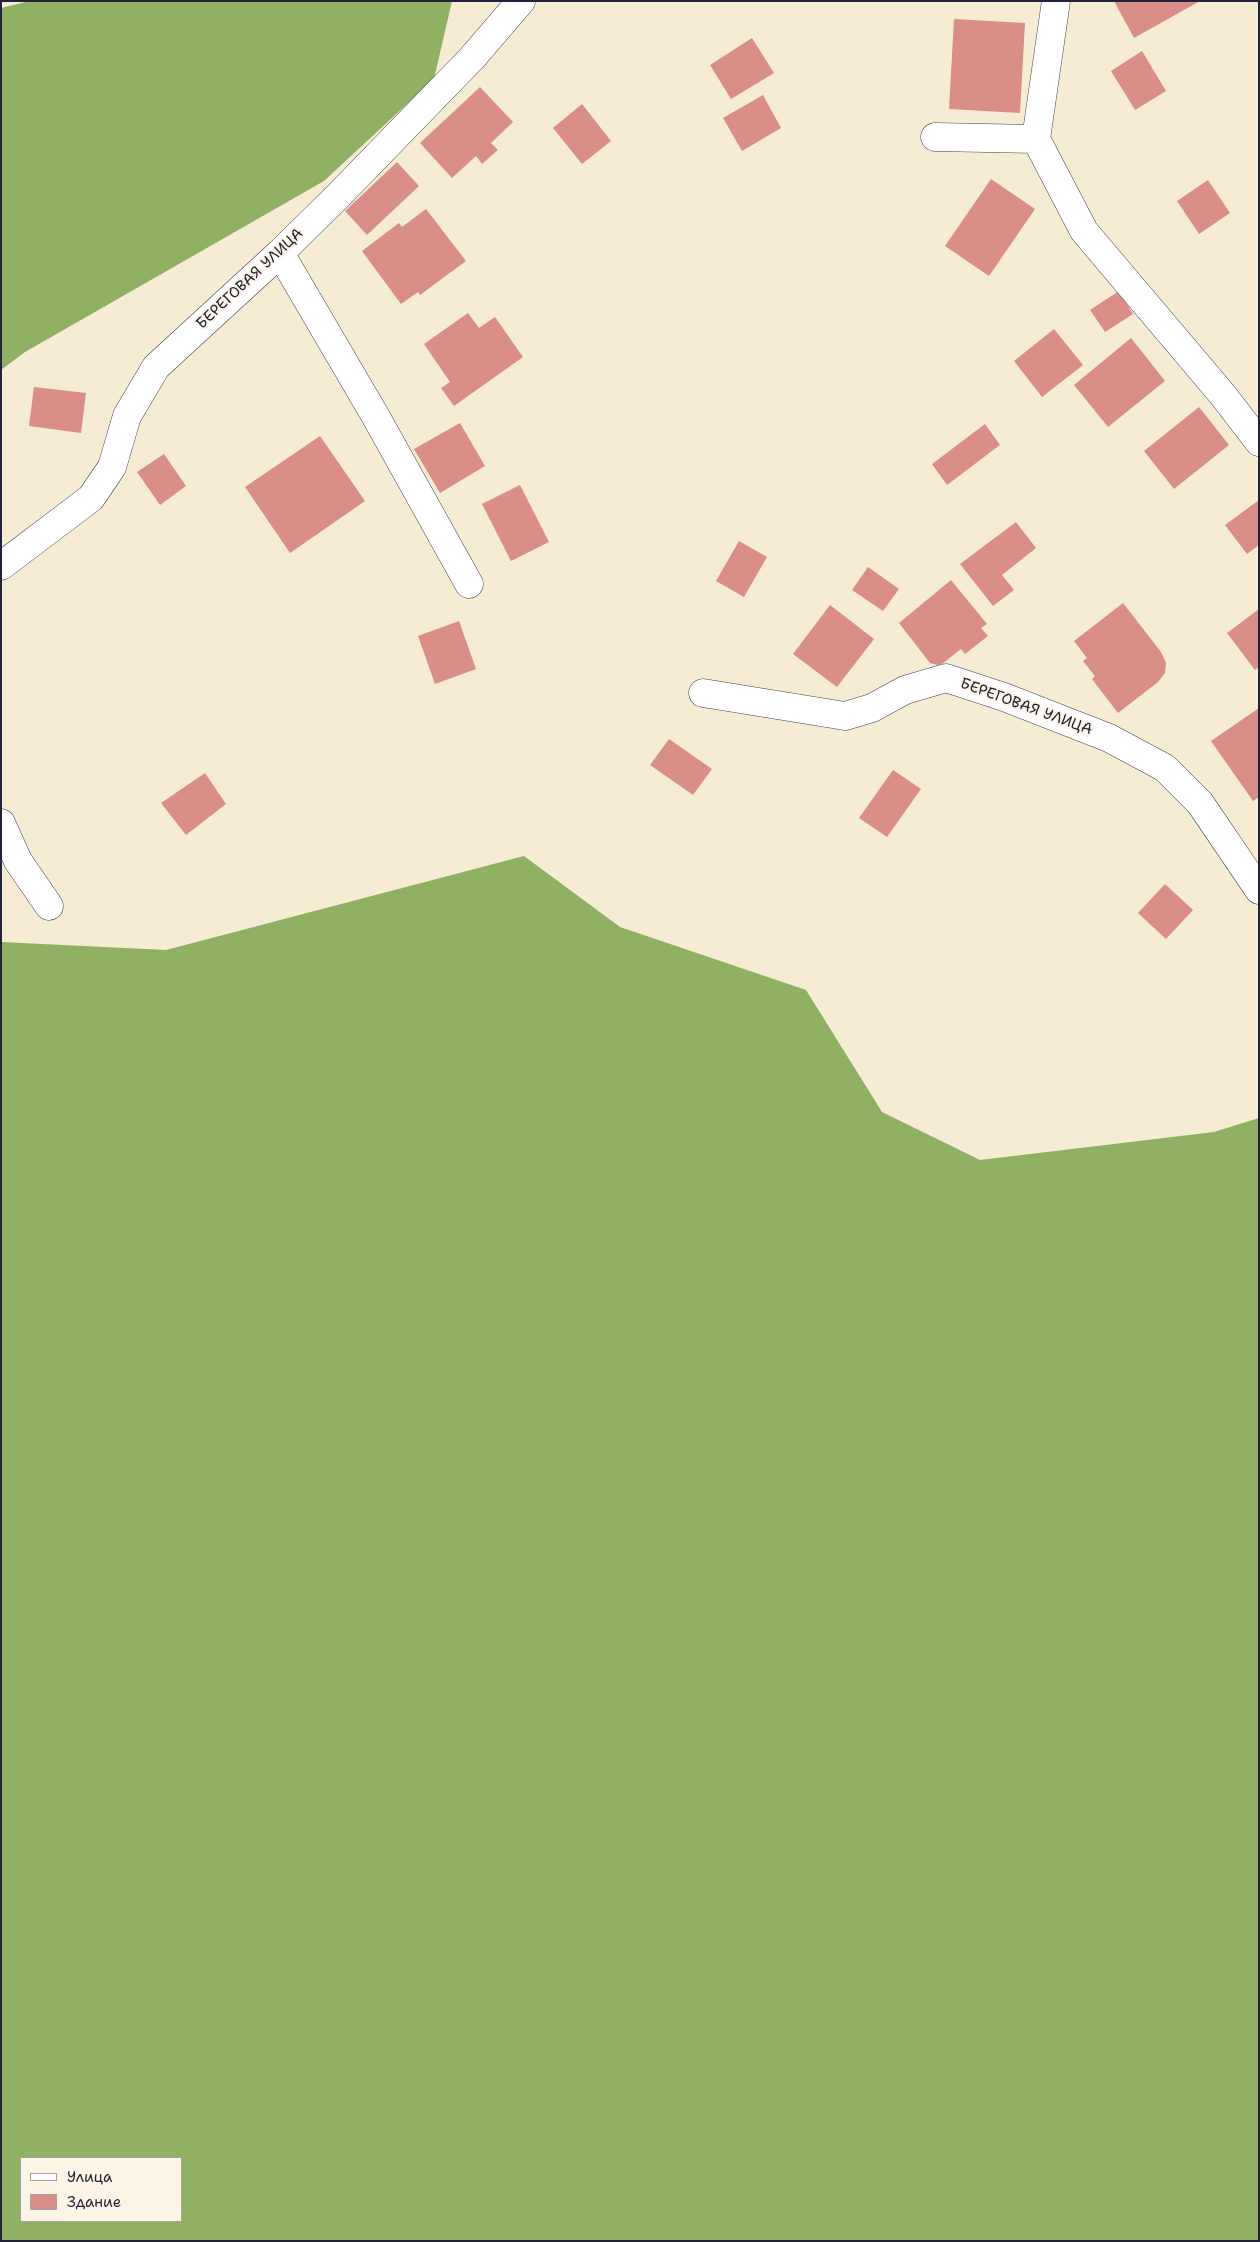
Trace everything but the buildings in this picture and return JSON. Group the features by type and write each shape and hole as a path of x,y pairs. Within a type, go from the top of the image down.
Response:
{"street":[{"name":"БЕРЕГОВАЯ УЛИЦА","path":"1,566 91,498 112,467 127,416 156,367 280,253 472,58 521,1"},
{"path":"1056,1 1036,140 1084,231 1222,394 1259,442"},
{"path":"936,137 1036,140"},
{"path":"280,253 376,417 469,584"},
{"name":"БЕРЕГОВАЯ УЛИЦА","path":"703,693 845,716 872,708 905,690 946,678 1004,697 1109,738 1165,768 1200,803 1259,890"},
{"path":"1,823 18,861 49,906"}],"green space":[{"path":"30,1 452,1 434,79 324,181 25,352 1,370 1,8"},
{"path":"524,856 620,927 806,990 882,1112 980,1160 1214,1132 1259,1118 1259,2241 1,2241 1,942 166,950"}]}
